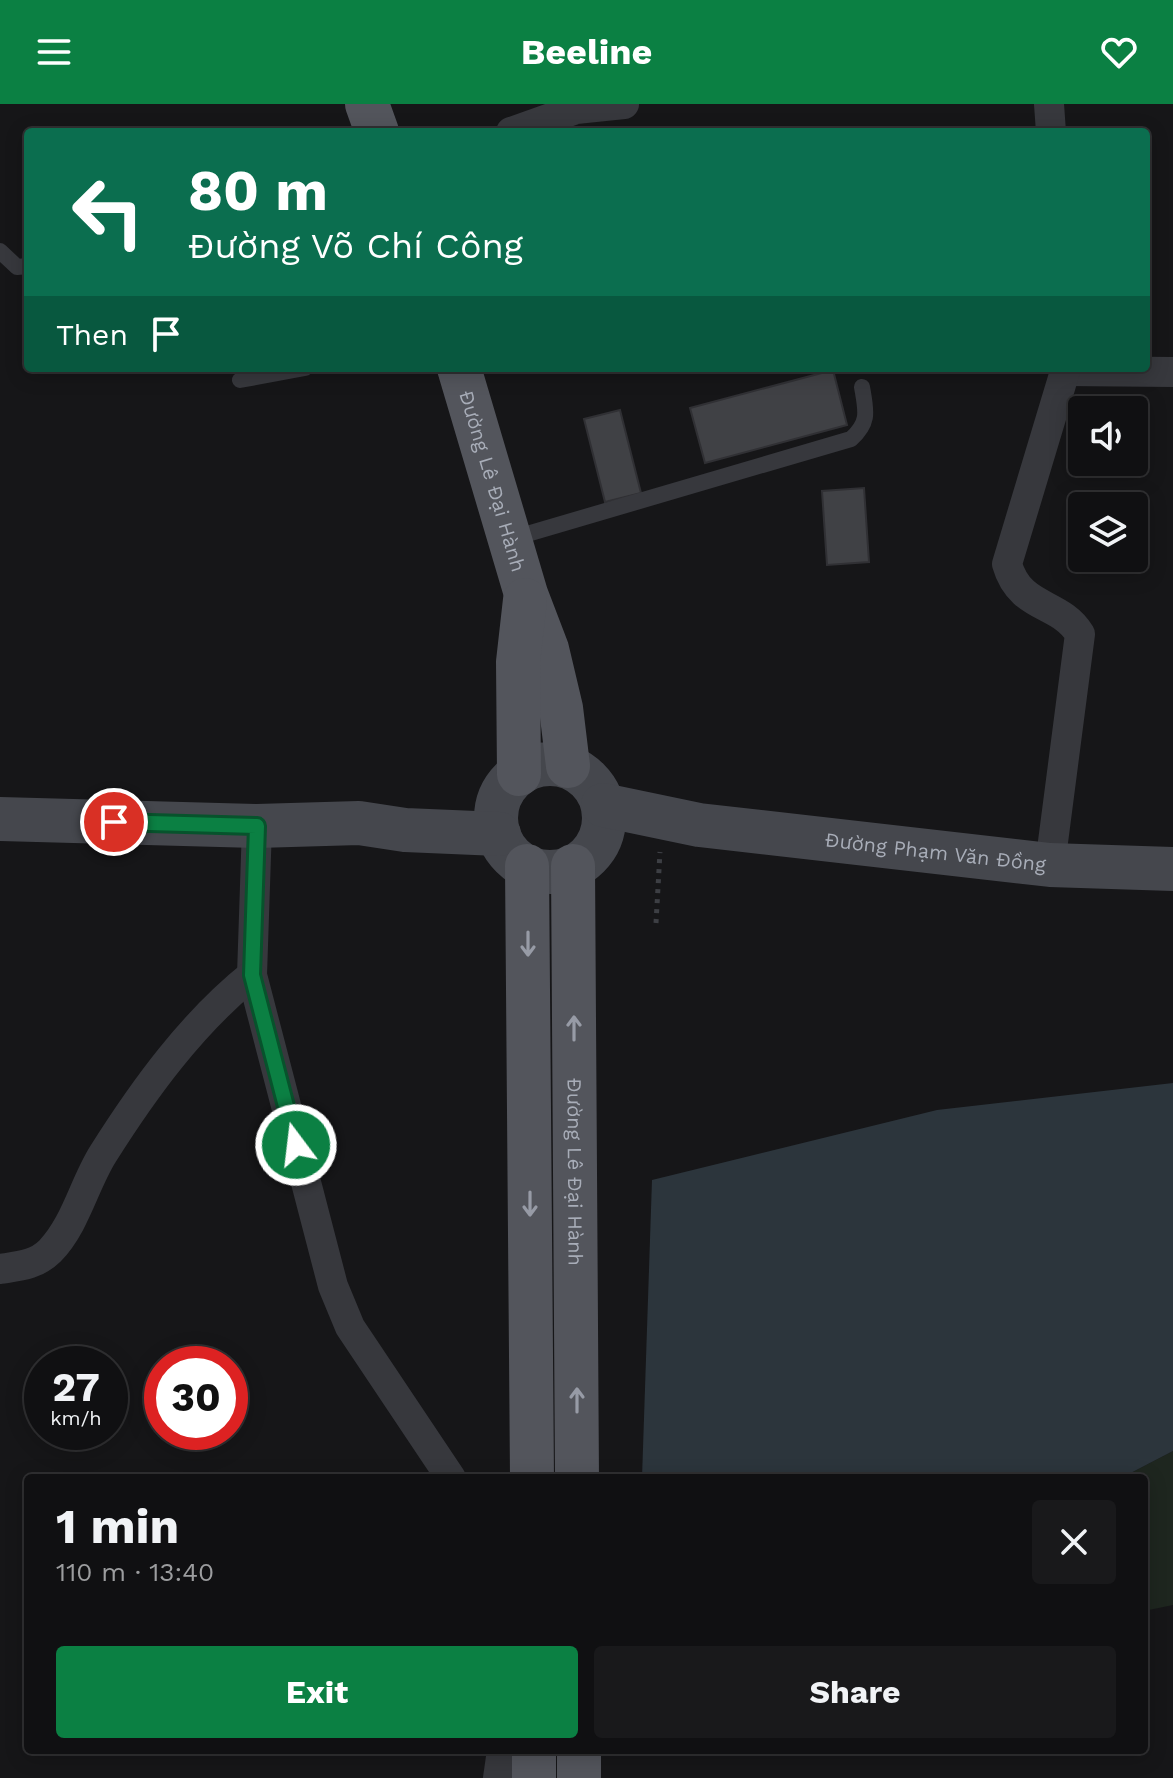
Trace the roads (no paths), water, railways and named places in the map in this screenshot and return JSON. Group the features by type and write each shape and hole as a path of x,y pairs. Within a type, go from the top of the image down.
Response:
{"main road":[{"path":"367,104 376,128"},
{"name":"Đường Lê Đại Hành","path":"460,372 526,594 547,649 561,708 568,766"},
{"name":"Đường Lê Đại Hành","path":"505,804 526,594"},
{"path":"550,763 568,766 584,775 596,788 602,818 589,855 573,866 558,871 527,866 510,854 505,804 533,766 550,763"},
{"path":"0,819 257,826 359,823 404,813 505,804"},
{"name":"Đường Phạm Văn Đồng","path":"602,818 1050,865 1173,869"},
{"path":"527,866 532,1474"},
{"name":"Đường Lê Đại Hành","path":"573,866 577,1474"},
{"path":"534,1754 534,1778"},
{"path":"579,1754 579,1778"}],"street":[{"path":"521,128 577,106 624,104"},
{"path":"1049,104 1051,128"},
{"path":"1050,865 1080,634 1075,625 1022,593 1012,582 1007,564 1065,372"},
{"path":"1150,372 1173,372"},
{"path":"257,826 252,975 333,1286 350,1327 448,1474"},
{"path":"0,1269 31,1265 48,1253 62,1236 102,1155 168,1062 218,1003 252,975"},
{"path":"498,1778 501,1754"}],"lane":[{"path":"0,251 17,267 24,266"},
{"path":"240,380 283,372"},
{"path":"510,539 851,439 863,429 867,417 862,387"}]}
